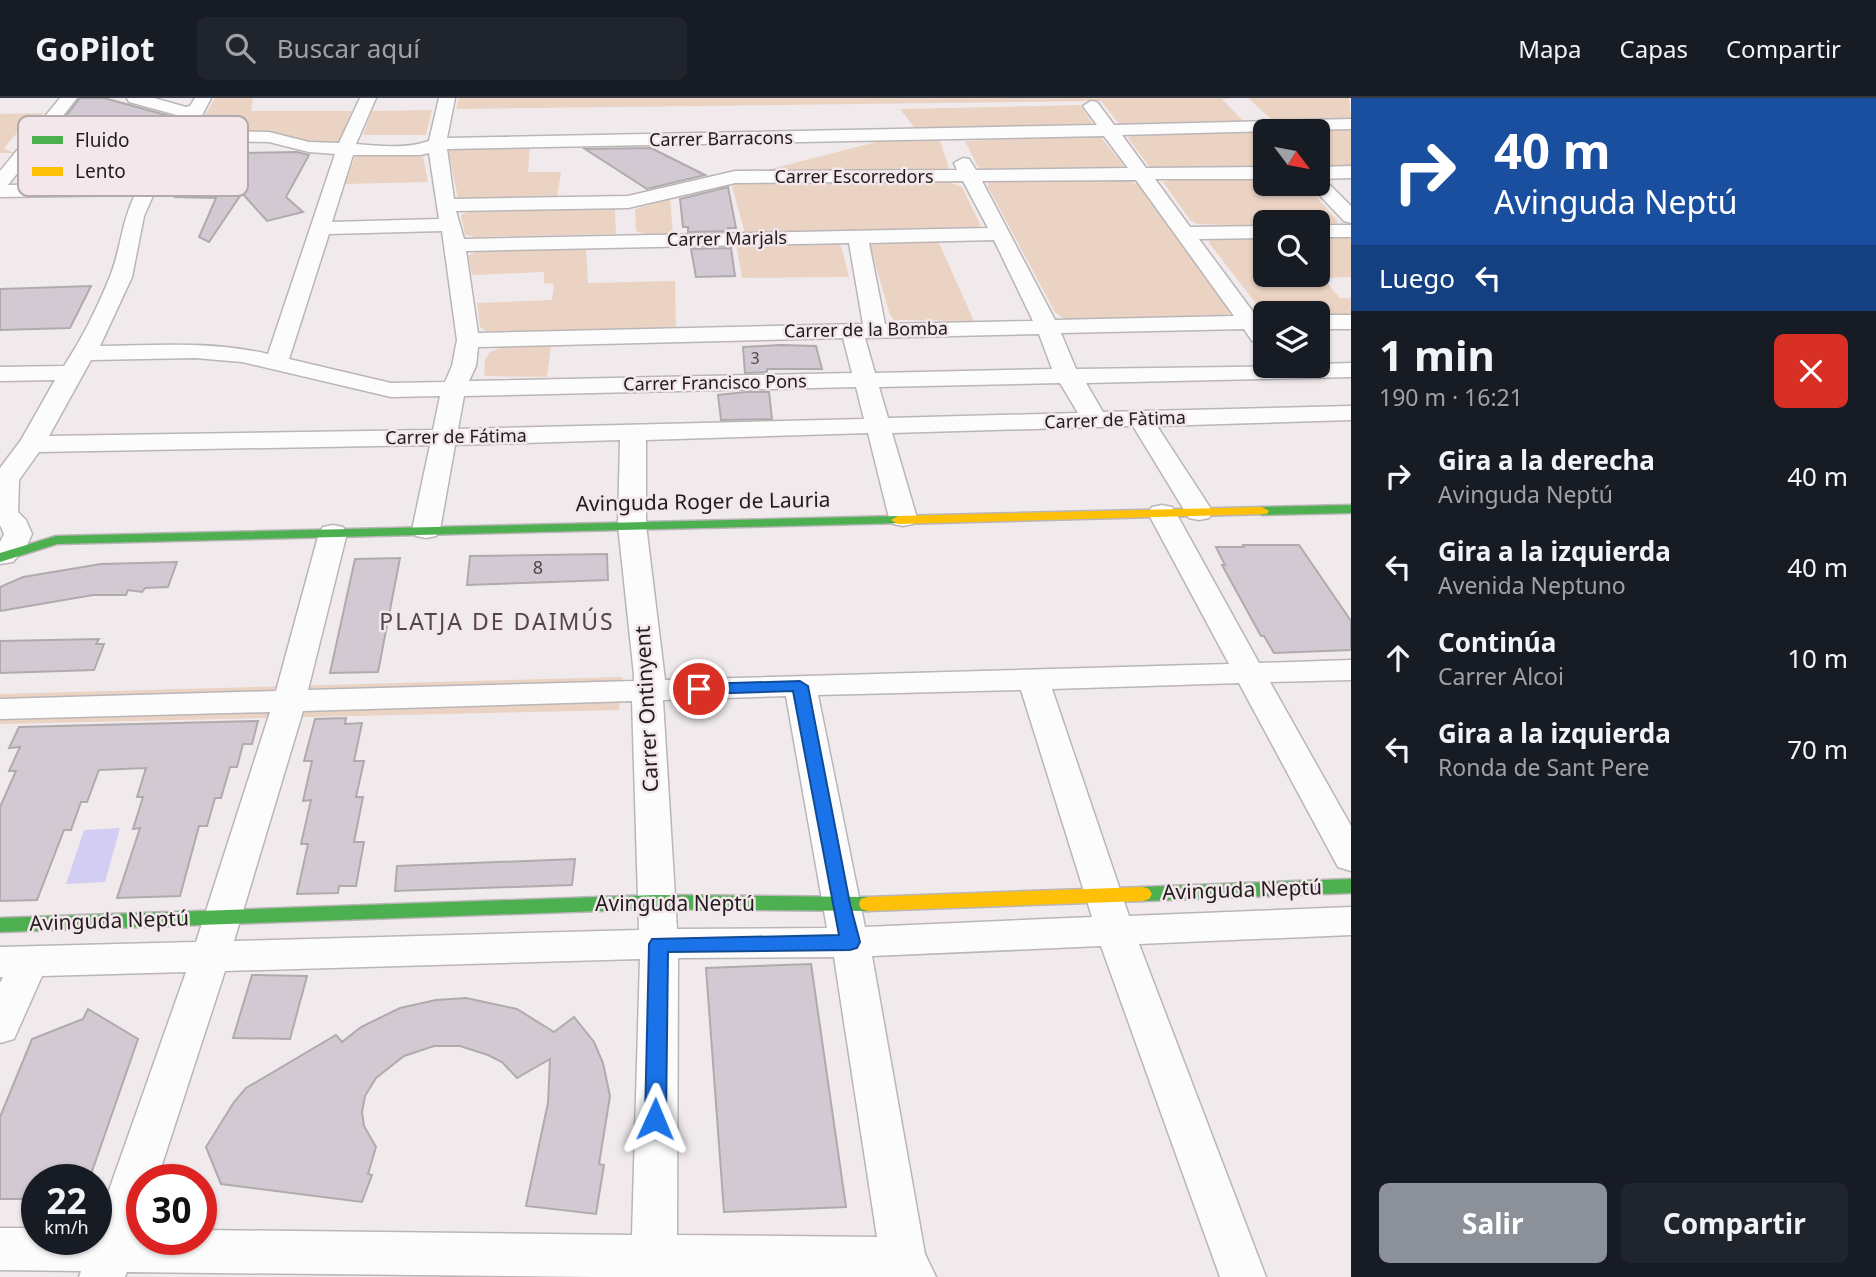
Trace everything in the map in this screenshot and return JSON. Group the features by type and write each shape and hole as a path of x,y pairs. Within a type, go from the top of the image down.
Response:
{"street":[{"path":"54,116 69,98"},
{"path":"135,98 199,105"},
{"path":"275,363 283,346 345,150 368,98"},
{"path":"426,530 453,390 464,366 468,340 437,144 447,98"},
{"path":"1091,106 1185,233 1253,317"},
{"path":"1245,110 1254,119"},
{"path":"894,119 904,136"},
{"name":"Carrer Barracons","path":"1330,125 1351,124"},
{"name":"Carrer Barracons","path":"248,137 269,137 309,147 345,150 421,150 437,144 1253,129"},
{"path":"947,135 1021,272 1064,364 1064,374 1076,385 1095,421"},
{"path":"0,183 18,161"},
{"path":"1330,173 1351,172"},
{"name":"Carrer Escorredors","path":"450,225 628,202 735,177 1253,173"},
{"path":"0,191 18,191"},
{"path":"2,557 13,545 18,534 7,518 2,484 18,451 89,345 121,277 134,216 144,196"},
{"path":"1330,196 1351,217"},
{"path":"627,241 628,202"},
{"path":"320,228 450,225"},
{"name":"Carrer Marjals","path":"450,225 627,241 999,234"},
{"path":"1330,231 1351,231"},
{"path":"1185,233 1253,232"},
{"path":"858,236 864,379 879,425 903,519"},
{"path":"1330,322 1351,322"},
{"name":"Carrer de la Bomba","path":"468,340 783,357 864,330 1253,323"},
{"name":"Carrer Francisco Pons","path":"0,374 77,363 216,352 391,390 453,390 783,357 864,379 1253,370"},
{"path":"783,357 790,428"},
{"name":"Carrer Francisco Pons","path":"1330,370 1351,370"},
{"path":"1293,378 1321,414"},
{"name":"Carrer de Fàtima","path":"879,425 1351,413"},
{"path":"1141,419 1199,512"},
{"name":"Carrer de Fátima","path":"18,451 879,425"},
{"name":"Carrer Ontinyent","path":"633,432 632,525 649,675 655,902 659,944 653,1267"},
{"name":"Avinguda Roger de Lauria","path":"2,557 56,540 1351,509"},
{"path":"1162,513 1351,858"},
{"path":"7,518 56,540"},
{"path":"106,1263 225,917 292,702 333,533"},
{"path":"2,714 292,702 1351,670"},
{"path":"1033,679 1109,913 1243,1277"},
{"path":"0,1249 106,1263 908,1268 800,686"},
{"name":"Avinguda Neptú","path":"1109,913 1351,886"},
{"name":"Avinguda Neptú","path":"0,925 655,902 845,923"},
{"name":"Avinguda Neptú","path":"14,962 659,944 845,923 1109,913 1351,921"},
{"path":"0,1027 14,962"}],"shaded area":[{"path":"215,98 253,98 251,111 352,111 339,146 248,137 248,116 204,116"},
{"path":"459,98 1234,98 1222,99 1242,120 1231,123 1120,125 1101,101 456,109"},
{"path":"1248,98 1349,98 1351,120 1271,119"},
{"path":"1080,105 1094,126 917,131 900,109"},
{"path":"432,110 426,135 363,135 372,111"},
{"path":"46,113 18,116 18,132 4,148 14,153 0,153 0,114"},
{"path":"1351,128 1351,167 1330,166 1330,129"},
{"path":"1253,133 1253,168 1156,169 1149,166 1128,138 1134,134"},
{"path":"1100,136 1124,166 1123,169 989,171 978,167 965,141"},
{"path":"884,140 940,141 950,171 751,174"},
{"path":"530,146 528,172 561,172 557,198 458,198 448,150"},
{"path":"356,154 423,156 428,182 345,184"},
{"path":"1253,178 1253,196 1316,196 1328,210 1253,210 1253,226 1197,224 1191,221 1163,182 1173,179"},
{"path":"1126,180 1138,185 1230,312 1228,316 1076,321 1064,319 1055,312 988,187 988,182 996,181"},
{"path":"949,182 962,187 981,226 970,229 745,233 731,183"},
{"path":"670,199 673,234 648,235 636,231 635,209"},
{"path":"615,209 616,234 475,237 465,235 461,215 468,212"},
{"path":"1330,212 1337,220 1337,223 1330,223"},
{"path":"1253,237 1253,287 1330,286 1340,298 1351,298 1351,317 1330,317 1330,301 1254,301 1209,243 1210,239"},
{"path":"1330,237 1351,238 1351,277 1330,278"},
{"path":"880,241 938,241 974,321 894,320 890,315 870,246"},
{"path":"736,243 839,244 849,277 742,278"},
{"path":"586,248 588,283 675,281 676,328 498,333 487,332 480,327 477,303 552,300 554,284 544,283 544,272 472,275 468,256 477,251"},
{"path":"505,346 551,346 547,377 484,376 485,360 490,352"},
{"path":"622,677 619,710 0,724 0,694"},
{"path":"120,828 105,882 66,884 84,830"}],"building":[{"path":"80,98 104,98 169,116 66,116"},
{"path":"651,148 705,175 647,189 585,149"},
{"path":"297,152 309,155 286,197 303,212 267,221 245,196 248,196 248,153"},
{"path":"728,187 736,228 728,228 728,231 688,232 688,227 683,227 680,199"},
{"path":"240,196 209,242 199,237 216,198 175,197"},
{"path":"731,248 735,276 696,277 691,249"},
{"path":"91,286 70,328 0,330 0,289"},
{"path":"816,346 822,369 767,369 767,372 745,373 743,347"},
{"path":"769,392 772,419 721,420 718,395"},
{"path":"1243,545 1299,545 1351,621 1351,650 1274,653 1264,636 1261,636 1222,565 1225,565 1216,547 1244,547"},
{"path":"607,554 608,580 467,585 470,556"},
{"path":"400,558 378,672 330,673 355,559"},
{"path":"177,562 168,587 145,588 142,592 128,590 126,595 93,595 0,611 0,587 23,577 101,564"},
{"path":"99,639 96,644 104,644 94,670 0,673 0,641"},
{"path":"346,718 345,724 362,723 354,761 364,761 356,797 363,797 354,842 364,842 356,886 339,886 338,893 297,894 308,844 301,844 311,800 303,801 312,761 304,761 315,719"},
{"path":"258,721 252,744 243,744 237,767 230,767 221,798 215,798 207,826 199,826 180,896 117,898 140,828 133,829 143,797 137,797 146,768 99,770 87,802 81,802 71,830 64,830 37,900 0,901 0,807 16,771 9,771 20,747 9,748 19,727"},
{"path":"575,859 572,885 395,891 397,866"},
{"path":"811,964 846,1207 724,1212 706,968"},
{"path":"252,975 307,976 290,1039 233,1038"},
{"path":"466,998 517,1009 554,1032 574,1017 594,1042 603,1063 610,1096 599,1164 604,1165 596,1214 526,1206 548,1103 550,1059 517,1078 502,1062 460,1046 434,1046 404,1056 376,1078 365,1096 362,1112 364,1126 376,1147 368,1174 372,1175 362,1202 221,1184 217,1164 213,1164 206,1147 246,1088 336,1035 342,1042 361,1027 400,1008 436,1000"},
{"path":"88,1009 138,1039 95,1164 21,1164 21,1199 0,1199 0,1117 32,1039 83,1019"}],"traffic: fast":[{"path":"1262,511 1351,509"},
{"path":"0,558 56,540 898,520"},
{"path":"1143,894 1351,886"},
{"path":"0,925 655,902 868,904"}],"traffic: slow":[{"path":"898,520 1262,511"},
{"path":"868,904 1143,894"}],"district":[{"name":"PLATJA DE DAIMÚS","path":"497,622"}],"route":[{"path":"655,1119 659,944 850,942 840,904 800,686 699,689"}]}
